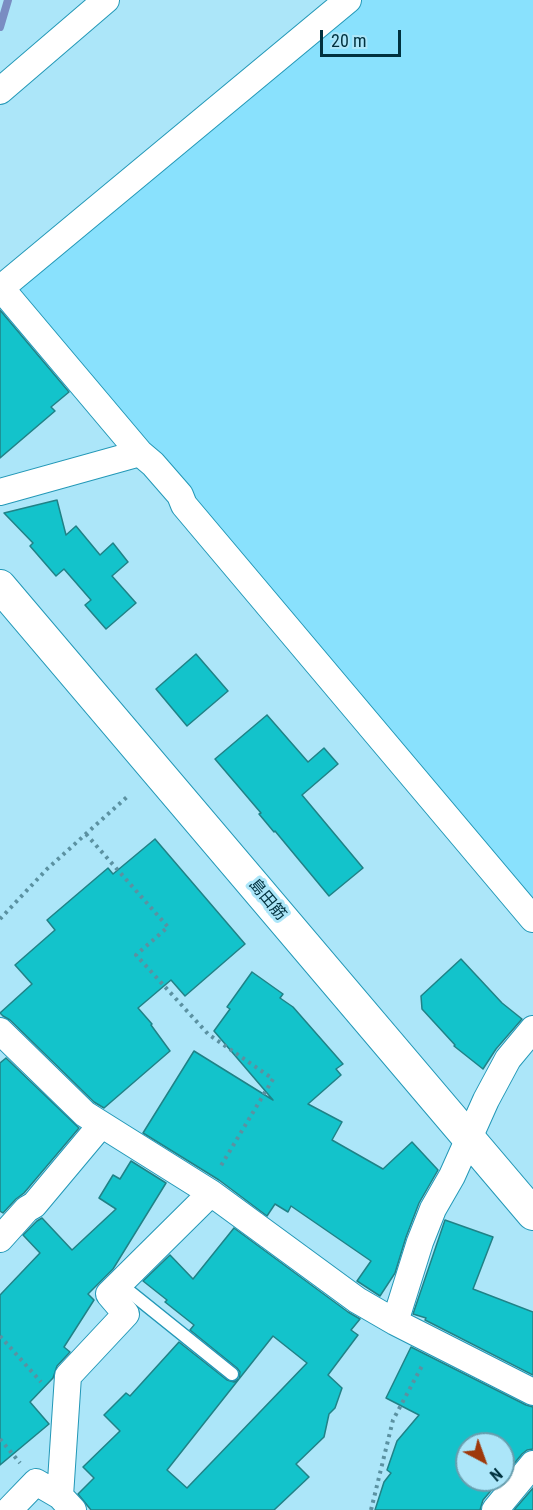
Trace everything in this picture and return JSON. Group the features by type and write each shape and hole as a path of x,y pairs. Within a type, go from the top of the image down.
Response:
{"street":[{"path":"0,91 106,0"},
{"path":"348,0 0,287 140,453 153,464 180,495 184,505 533,919"},
{"path":"0,492 140,453"},
{"name":"島田筋","path":"0,586 533,1214"},
{"path":"395,1322 420,1242 433,1209 452,1176 486,1100 508,1059 533,1029"},
{"path":"0,1031 85,1114 209,1192 357,1300 395,1322 533,1392"},
{"path":"0,1239 27,1209 34,1205 101,1125"},
{"path":"66,1503 69,1376 126,1314 109,1294 209,1192"},
{"path":"495,1510 533,1464"},
{"path":"9,1510 36,1482 66,1503"}],"lane":[{"path":"120,1284 232,1374"}],"path":[{"path":"0,919 47,869 128,796"},
{"path":"86,834 168,927 136,955 208,1034 273,1079 209,1192"},
{"path":"0,1336 50,1392 67,1394"},
{"path":"371,1510 393,1420 435,1342"}],"shaded area":[{"path":"361,0 533,0 533,902 15,289"}],"building":[{"path":"0,310 69,392 51,407 55,411 0,458"},
{"path":"57,500 66,535 76,526 100,555 113,543 128,562 112,576 136,603 106,629 85,605 91,600 64,569 56,576 30,546 33,543 4,513"},
{"path":"196,654 228,691 187,726 156,689"},
{"path":"267,715 308,762 324,748 338,764 302,795 363,868 329,896 215,759"},
{"path":"155,839 245,944 185,996 171,980 138,1008 170,1051 104,1108 94,1102 0,1013 32,984 15,965 55,930 47,920 108,868 113,874"},
{"path":"461,959 502,1003 522,1019 496,1049 483,1069 454,1046 422,1009 421,996"},
{"path":"252,972 283,994 280,998 293,1007 343,1064 336,1069 341,1075 308,1104 342,1122 332,1140 383,1169 412,1142 438,1170 419,1203 395,1273 380,1296 357,1281 371,1261 291,1206 288,1212 275,1204 267,1216 219,1180 143,1133 194,1051 273,1100 214,1031 230,1009 227,1007"},
{"path":"6,1058 79,1128 24,1193 3,1213 0,1211 0,1063"},
{"path":"131,1161 166,1183 113,1269 88,1294 94,1300 64,1347 70,1352 57,1366 53,1378 30,1402 49,1424 0,1465 0,1295 40,1253 23,1235 42,1218 72,1250 116,1209 99,1198 113,1175 120,1179"},
{"path":"445,1220 493,1237 473,1289 533,1312 533,1375 425,1320 426,1318 413,1314"},
{"path":"234,1228 360,1319 351,1330 358,1335 328,1375 342,1388 335,1408 329,1414 324,1437 296,1464 309,1477 274,1510 91,1510 78,1494 94,1478 83,1467 120,1431 104,1415 126,1393 130,1396 179,1342 227,1380 234,1382 239,1379 240,1372 237,1368 190,1330 194,1325 143,1281 170,1255 193,1279","holes":["273,1336 307,1363 187,1488 167,1470"]},
{"path":"411,1347 533,1407 533,1449 527,1450 515,1462 515,1432 455,1432 455,1492 490,1492 483,1500 480,1510 375,1510 384,1482 391,1473 387,1470 397,1441 419,1415 386,1398"},
{"path":"533,1488 533,1510 514,1510"}],"waterway":[{"path":"0,27 8,0"}]}
